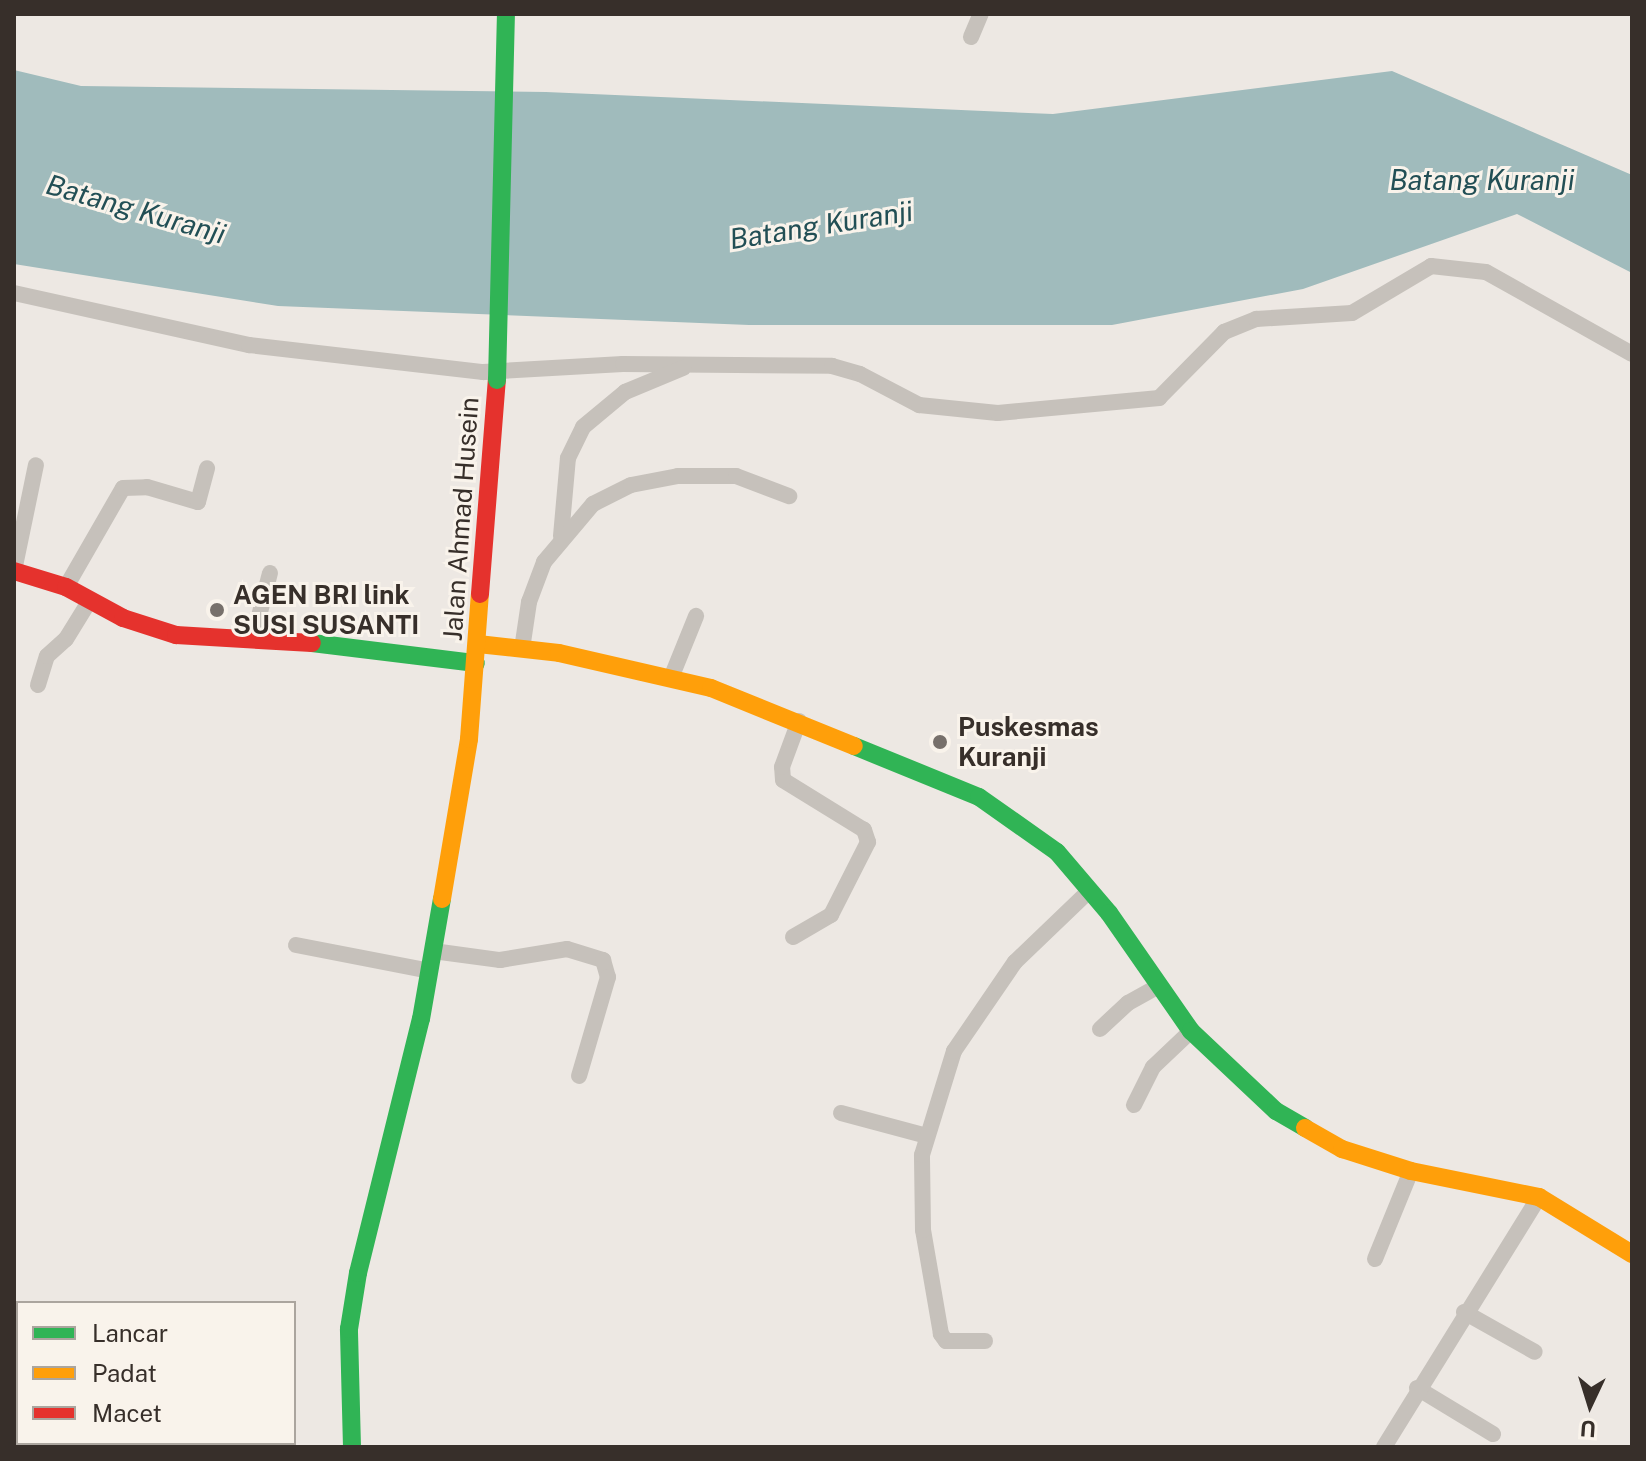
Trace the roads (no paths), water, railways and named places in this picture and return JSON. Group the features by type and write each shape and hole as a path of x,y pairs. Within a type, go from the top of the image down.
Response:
{"street":[{"name":"Jalan Ahmad Husein","path":"352,1447 349,1329 358,1273 430,971 469,739 497,380 506,14"},
{"path":"971,37 981,14"},
{"path":"14,293 194,335 369,361 517,374 582,366 832,366 870,378 919,405 976,412 1159,398 1224,332 1256,319 1352,313 1431,266 1486,272 1632,354"},
{"path":"561,536 568,458 583,427 625,392 689,366"},
{"path":"36,465 14,571 66,587 136,624 176,635 253,640 477,653 522,649 671,678 799,721 914,766 1008,813 1057,852 1090,890 1191,1031 1250,1092 1310,1133 1411,1171 1539,1197 1632,1254"},
{"path":"66,587 123,488 147,487 198,502 207,468"},
{"path":"522,649 529,602 544,562 561,536 605,498 631,485 678,476 736,476 789,496"},
{"path":"253,640 270,573"},
{"path":"38,685 47,656 66,639 90,600"},
{"path":"671,678 696,616"},
{"path":"793,937 831,915 868,842 864,830 783,780 782,767 799,721"},
{"path":"985,1341 946,1341 941,1334 923,1230 922,1155 954,1051 1015,962 1090,890"},
{"path":"296,945 430,971"},
{"path":"433,951 500,960 567,949 603,960 609,973 579,1076"},
{"path":"1100,1029 1128,1003 1159,986"},
{"path":"1134,1105 1153,1067 1191,1031"},
{"path":"841,1113 927,1136"},
{"path":"1375,1259 1411,1171"},
{"path":"1384,1447 1464,1312 1539,1197"},
{"path":"1464,1312 1535,1352"},
{"path":"1417,1388 1493,1434"}],"water":[{"name":"Batang Kuranji","path":"14,70 81,86 546,92 1053,114 1392,71 1632,175 1632,273 1517,214 1303,289 1112,325 749,325 278,306 14,264"}],"place":[{"name":"AGEN BRI link SUSI SUSANTI","path":"217,610"},
{"name":"Puskesmas Kuranji","path":"940,742"}]}
